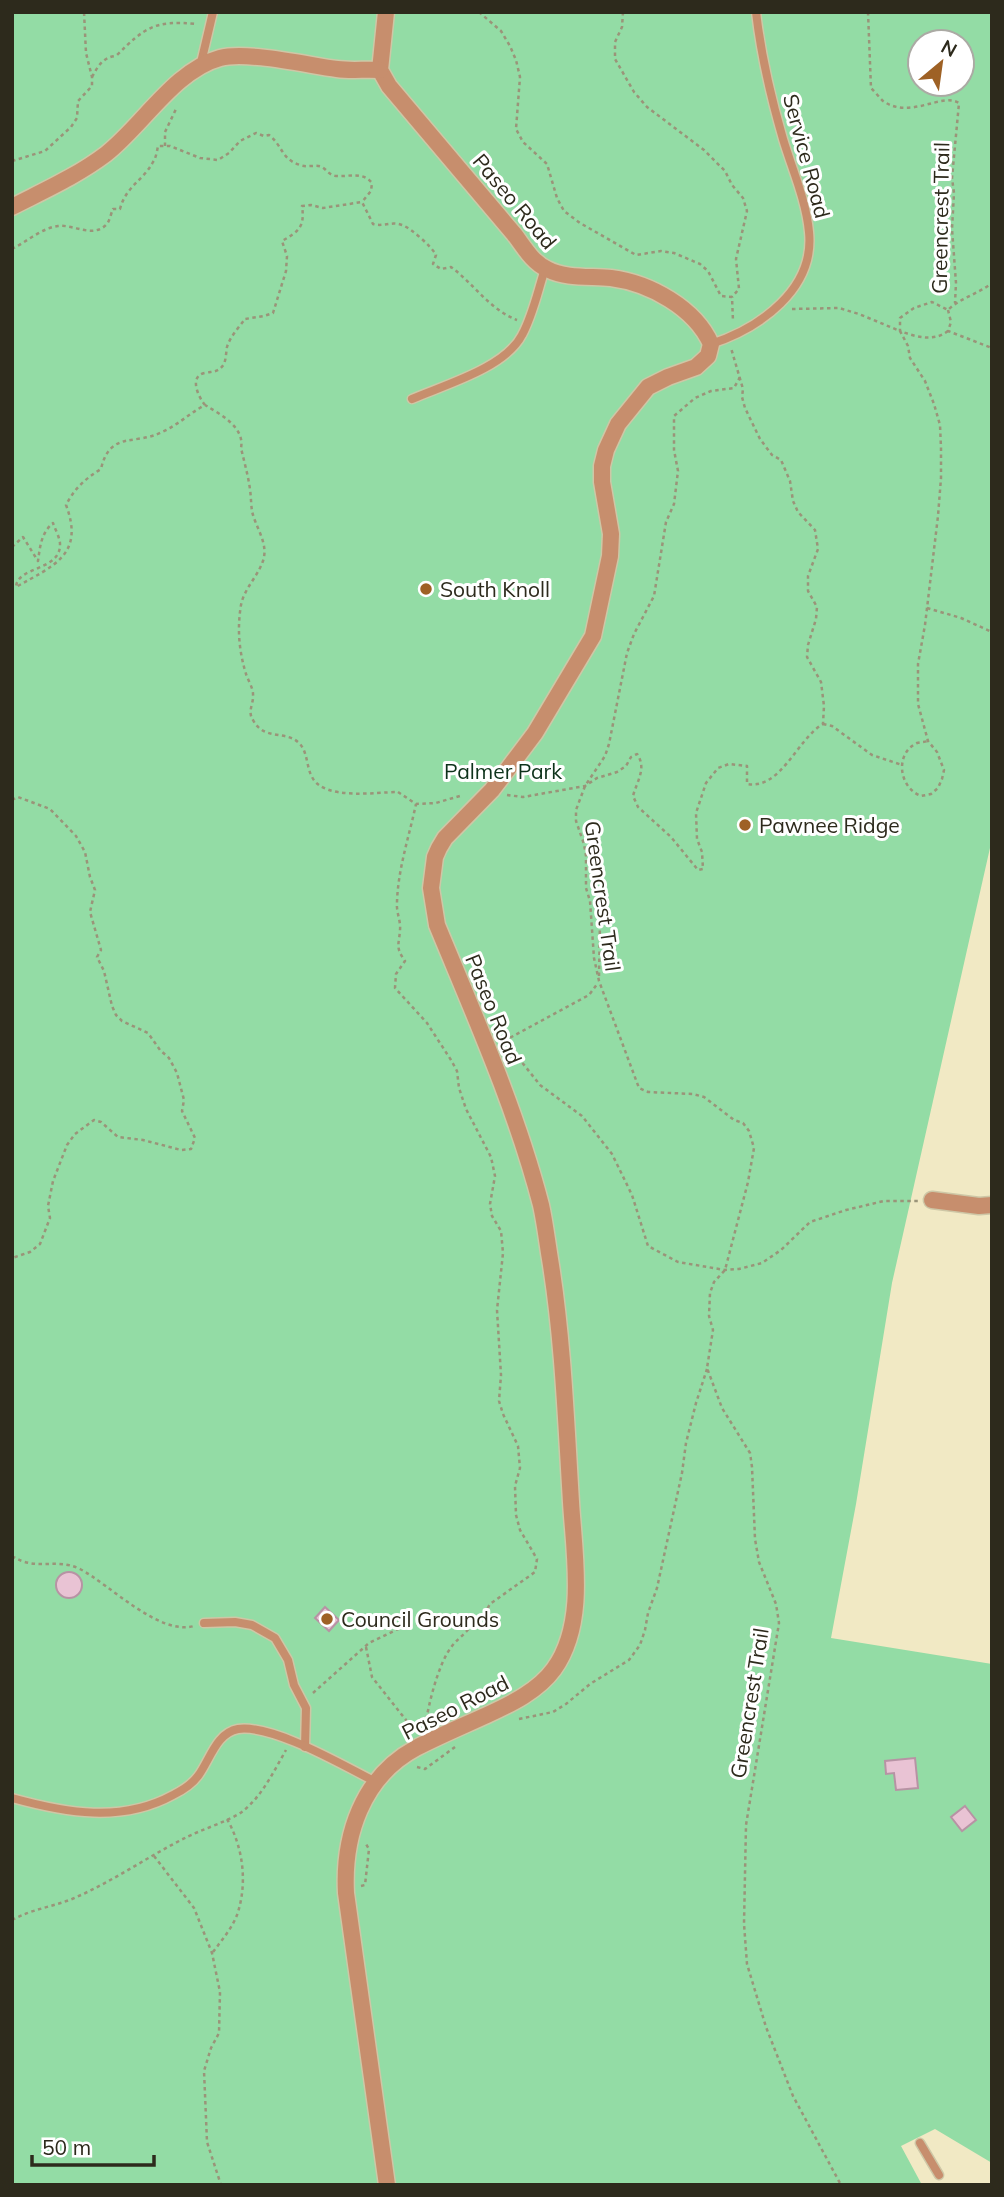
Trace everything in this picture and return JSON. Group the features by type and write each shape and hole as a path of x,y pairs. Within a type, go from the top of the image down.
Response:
{"street":[{"path":"12,207 77,173 104,155 128,135 172,88 200,67 221,58 265,59 342,69 380,70 386,12"},
{"name":"Paseo Road","path":"380,70 389,86 532,259 545,269 560,274 615,279 653,292 694,317 706,332 711,344 708,356 696,368 648,387 618,424 601,466 611,534 610,556 593,636 523,750 492,790 445,838 435,857 431,888 437,925 520,1135 541,1207 557,1299 576,1593 568,1642 546,1679 508,1705 421,1745 397,1761 377,1782 360,1808 352,1828 345,1869 351,1937 387,2185"},
{"path":"932,1200 992,1205"}],"lane":[{"path":"200,67 213,12"},
{"name":"Service Road","path":"711,344 756,324 775,310 806,268 810,234 807,218 779,125 756,12"},
{"path":"412,399 500,358 513,348 522,336 545,269"},
{"path":"204,1623 235,1622 252,1625 275,1638 284,1650 294,1685 304,1701 307,1715 305,1747"},
{"path":"12,1798 97,1813 145,1808 181,1791 197,1777 219,1741 229,1732 239,1729 266,1731 377,1782"},
{"path":"920,2143 939,2175"}],"path":[{"path":"12,160 45,151 77,118 78,101 92,86 86,53 84,12"},
{"path":"479,12 501,31 513,53 520,77 516,129 523,142 547,164 557,198 564,211 636,255 661,251 674,253 700,264 708,271 721,296 732,298"},
{"path":"623,12 622,27 614,50 618,68 647,107 704,150 725,171 743,198 747,211 736,259 738,289 732,298 733,321 727,339 740,377 744,408 760,439 772,455 781,460 798,512 816,530 818,549 808,576 808,591 817,607 817,619 807,657 821,682 823,724"},
{"name":"Greencrest Trail","path":"868,12 871,88 883,101 908,108 951,99 959,103 953,177 955,303 948,310 932,302 914,308 900,318 901,331"},
{"path":"92,77 98,66 108,57 116,56 132,40 156,25 173,22 204,25"},
{"path":"164,146 165,132 179,103"},
{"path":"12,249 55,226 85,231 99,229 109,223 113,209 121,209 123,198 153,163 158,146 170,145 200,159 218,160 240,141 256,133 269,135 276,141 283,156 298,165 322,167 335,176 357,175 368,178 372,183 371,191 362,202 323,208 302,206 304,220 296,232 282,241 287,256 286,271 273,313 264,317 245,318 228,346 224,364 218,370 198,376 195,385 205,405 228,420 243,441 241,447 252,511 263,542 264,558 241,602 239,625 239,646 253,694 251,718 268,734 293,739 300,744 312,779 322,787 346,793 391,792"},
{"path":"362,202 373,224 403,225 431,246 436,256 433,264 441,269 451,267 460,273 482,298 505,315 526,324"},
{"path":"955,303 992,283"},
{"path":"775,310 839,308 925,338 948,331 951,321 948,310"},
{"path":"901,331 910,358 925,381 940,425 942,478 918,664 918,704 928,741 942,761 944,770 938,788 931,794 921,796 907,788 902,765 906,751 916,743 928,741"},
{"path":"948,331 992,348"},
{"name":"Greencrest Trail","path":"740,377 734,388 711,391 695,398 674,416 674,450 678,471 674,504 663,533 654,596 626,653 623,679 605,756 585,786 576,810 576,821 586,856 586,888 590,901 598,981 639,1088 660,1094 693,1094 704,1097 734,1120 743,1123 749,1131 754,1148 725,1270 710,1293 709,1316 713,1330 707,1368 722,1408 750,1453 755,1539 759,1562 776,1604 779,1623 746,1825 744,1924 747,1964 765,2027 793,2096 841,2185"},
{"path":"12,547 23,537 38,561 41,541 47,528 53,523 60,544 57,555 41,568 22,573 16,580 16,586 55,565 69,545 72,521 66,505 72,493 89,476 101,469 104,455 109,449 118,442 152,438 205,405"},
{"path":"927,608 961,618 992,632"},
{"path":"585,786 597,778 617,772 637,754 641,758 643,769 633,796 638,807 671,837 698,870 703,869 702,852 697,839 696,813 706,783 718,768 729,764 747,766 747,785 756,786 788,764 812,730 823,724 832,726 872,755 902,765"},
{"path":"12,800 18,797 50,809 76,836 85,852 95,890 90,912 101,950 97,957 104,971 112,1006 122,1021 149,1033 169,1058 177,1073 184,1100 181,1111 195,1138 191,1149 181,1150 143,1140 118,1137 94,1120 82,1128 67,1145 52,1181 48,1206 50,1218 40,1244 30,1252 12,1258"},
{"path":"304,1701 366,1647 398,1629 445,1619 474,1620 484,1615 490,1604 535,1572 537,1559 520,1530 516,1515 515,1486 520,1468 519,1446 499,1401 497,1310 503,1253 501,1231 492,1216 490,1204 495,1176 491,1157 466,1109 457,1071 451,1060 427,1024 396,988 396,974 405,961 398,952 401,928 396,906 400,867 416,804"},
{"path":"487,1050 589,996 598,981 601,969 600,920"},
{"path":"505,1041 540,1085 582,1116 612,1154 632,1195 648,1246 678,1262 725,1270 739,1269 762,1263 781,1250 810,1222 884,1201 932,1200"},
{"path":"509,1721 553,1712 590,1684 629,1660 640,1644 657,1588 686,1443 707,1368"},
{"path":"12,1556 22,1562 41,1566 66,1564 80,1569 159,1620 187,1628 204,1623"},
{"path":"421,1745 433,1686 451,1647 471,1629 474,1620"},
{"path":"366,1647 372,1677 406,1720 407,1732 421,1745"},
{"path":"12,1920 27,1911 63,1903 88,1892 184,1838 240,1814 253,1802 291,1741"},
{"path":"212,1953 237,1915 242,1896 240,1846 227,1819"},
{"path":"154,1856 194,1908 212,1953 220,1992 219,2033 204,2071 207,2142 221,2185"}],"green space":[{"name":"Palmer Park","path":"12,12 992,12 992,839 892,1283 831,1638 992,1664 992,2163 935,2129 901,2146 922,2185 12,2185"}],"building":[{"path":"69,1572 78,1576 82,1585 78,1594 69,1598 60,1594 56,1585 60,1576"},
{"name":"Council Grounds","path":"325,1607 339,1620 329,1631 315,1618"},
{"path":"915,1758 918,1788 896,1790 894,1773 886,1774 885,1761"},
{"path":"965,1806 976,1820 962,1831 951,1817"}],"place":[{"name":"South Knoll","path":"426,589"},
{"name":"Pawnee Ridge","path":"745,825"},
{"name":"Council Grounds","path":"327,1619"}]}
